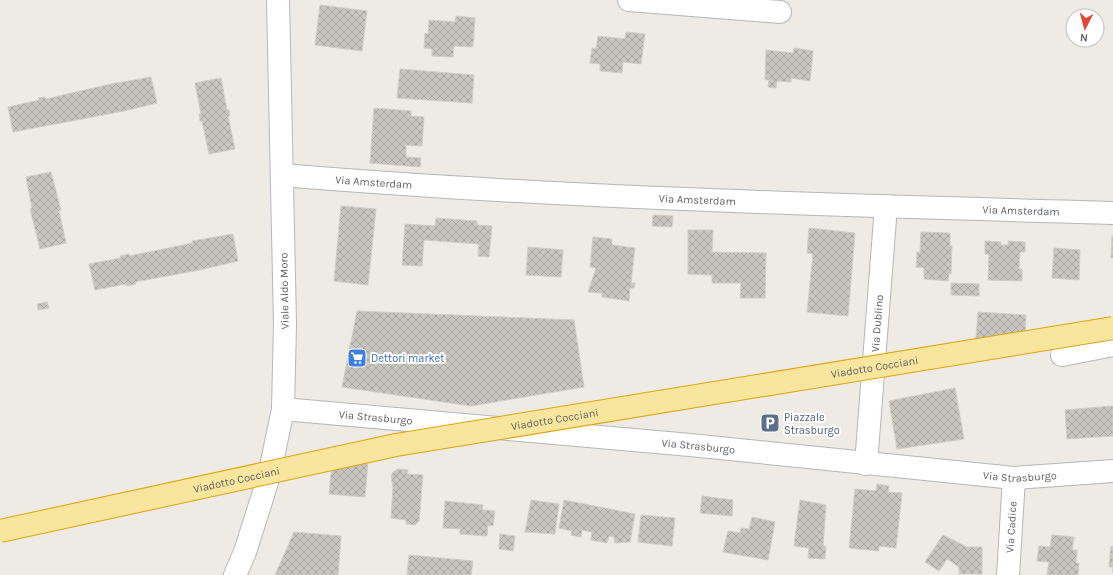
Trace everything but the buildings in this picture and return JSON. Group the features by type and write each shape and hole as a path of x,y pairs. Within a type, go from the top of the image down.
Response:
{"highway":[{"name":"Viadotto Cocciani","path":"0,531 396,445 1113,328"}],"street":[{"name":"Viale Aldo Moro","path":"235,575 245,552 269,476 282,409 285,324 278,0"},
{"path":"629,0 780,12"},
{"name":"Via Amsterdam","path":"282,175 419,186 886,206 1113,213"},
{"name":"Via Dublino","path":"866,464 886,206"},
{"path":"1062,355 1113,345"},
{"name":"Via Strasburgo","path":"282,409 690,445 1014,478 1113,471"},
{"name":"Via Cadice","path":"1008,575 1014,478"}],"place":[{"name":"Dettori market","path":"357,358"},
{"name":"Piazzale Strasburgo","path":"770,423"}]}
